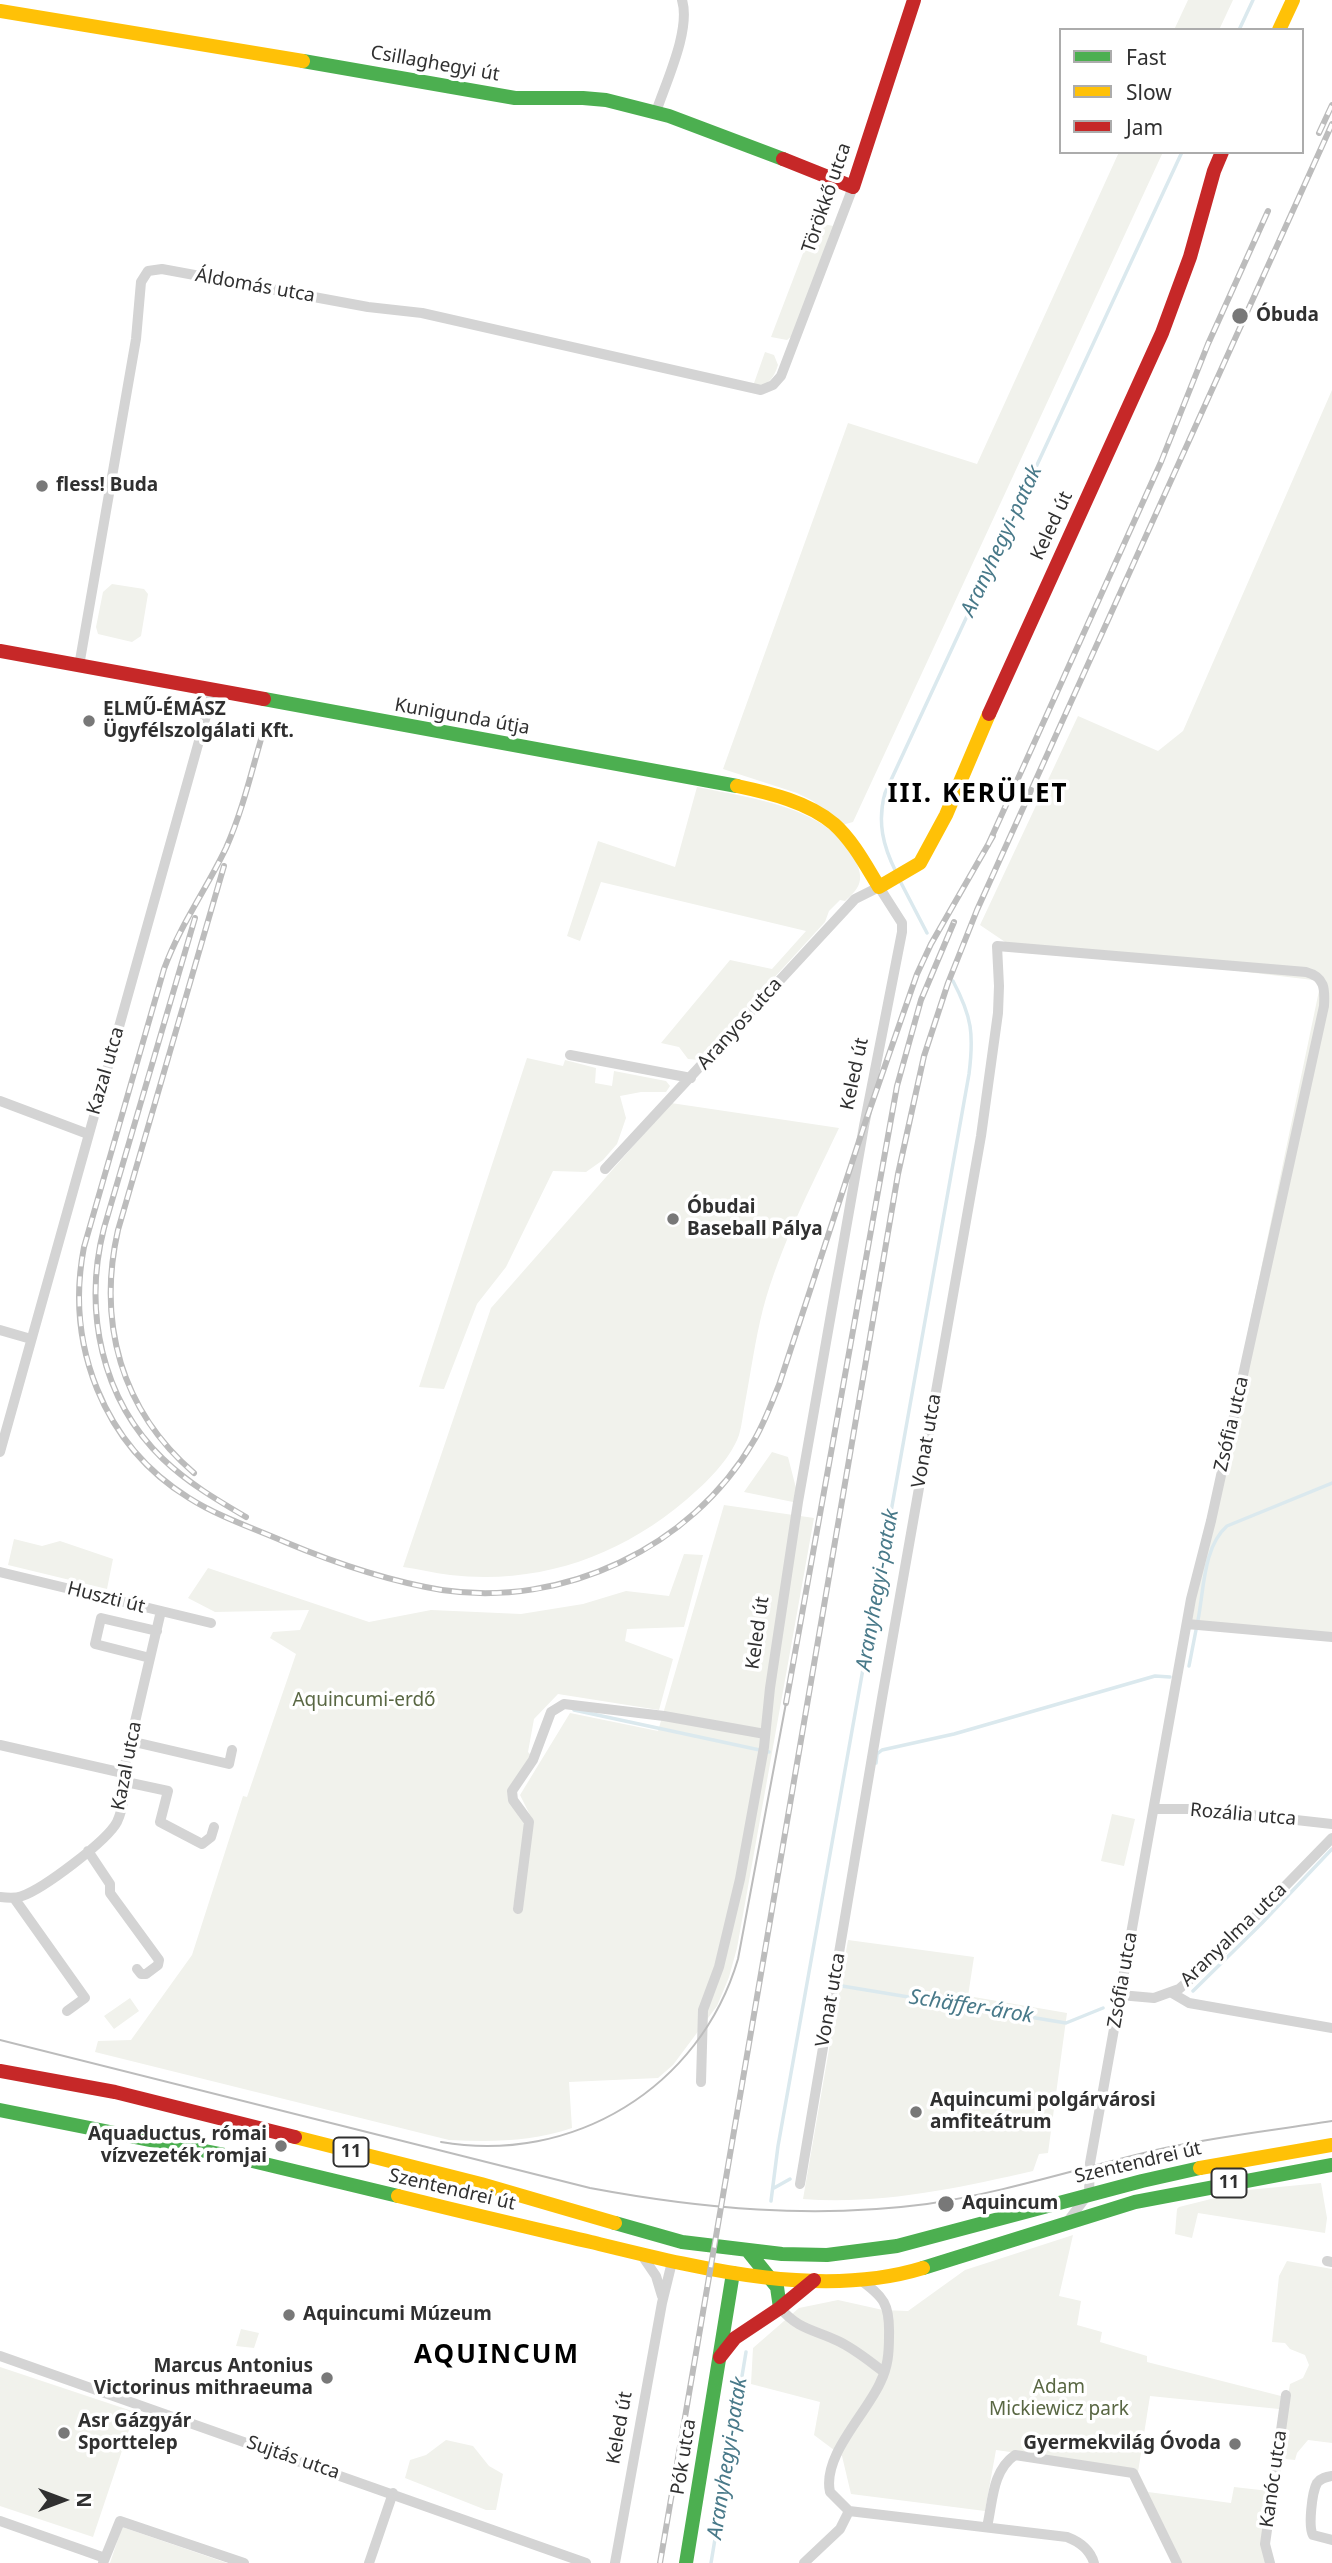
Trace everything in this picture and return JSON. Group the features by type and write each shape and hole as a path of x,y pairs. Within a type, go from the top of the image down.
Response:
{"street":[{"path":"656,112 686,13 682,0"},
{"name":"Törökkő utca","path":"755,390 767,389 781,376 853,187 914,0"},
{"path":"1280,28 1293,0"},
{"name":"Csillaghegyi út","path":"0,11 515,98 594,98 656,112 715,132 853,187"},
{"name":"Keled út","path":"701,2081 703,2010 719,1967 731,1921 763,1752 798,1502 864,1126 902,932 902,923 885,885 911,871 925,858 941,824 1011,662 1162,333 1190,257 1221,154"},
{"name":"Áldomás utca","path":"79,666 136,339 141,282 148,271 162,270 368,307 422,313 755,390"},
{"name":"Kunigunda útja","path":"0,651 771,793 807,807 834,824 885,885"},
{"name":"Kazal utca","path":"0,1452 213,691"},
{"name":"Aranyos utca","path":"605,1169 855,899 885,885"},
{"name":"Zsófia utca","path":"997,946 1306,972 1315,974 1325,989 1324,1006 1284,1196 1187,1624 1090,2163 1089,2193"},
{"name":"Vonat utca","path":"800,2184 981,1136 998,1013 997,946"},
{"path":"570,1055 691,1077"},
{"path":"0,1101 88,1134"},
{"path":"0,1330 31,1339"},
{"name":"Huszti út","path":"0,1572 211,1623"},
{"name":"Kazal utca","path":"14,1898 34,1890 88,1851 116,1823 131,1741 161,1611"},
{"path":"150,1658 95,1644 101,1618 157,1631"},
{"path":"1187,1624 1332,1637"},
{"path":"517,1909 529,1822 513,1800 512,1791 533,1760 551,1712 564,1704 664,1716 765,1734"},
{"path":"131,1741 229,1764 232,1750"},
{"path":"0,1745 168,1791 160,1822 202,1844 211,1837 214,1828"},
{"name":"Rozália utca","path":"1154,1809 1198,1809 1332,1824"},
{"name":"Aranyalma utca","path":"1120,1995 1154,1998 1172,1993 1217,1956 1332,1838"},
{"path":"88,1851 110,1884 110,1893 159,1960 158,1965 146,1974 141,1974 137,1969"},
{"path":"0,1897 14,1898 85,1998 67,2011"},
{"path":"1172,1993 1189,2003 1332,2028"},
{"name":"Szentendrei út","path":"0,2071 115,2092 481,2184 682,2242 748,2251 817,2256 873,2251 928,2240 1089,2193 1224,2163 1332,2145"},
{"name":"Szentendrei út","path":"0,2110 240,2158 672,2262 772,2279 859,2278 909,2272 1126,2205 1222,2184 1332,2165"},
{"path":"1068,2222 1089,2193 1126,2205"},
{"path":"748,2251 772,2279 780,2296 780,2308 794,2324 857,2351 884,2372"},
{"path":"640,2253 656,2276 663,2300"},
{"name":"Keled út","path":"615,2563 672,2262"},
{"name":"Pók utca","path":"686,2563 733,2273"},
{"path":"859,2278 885,2301 890,2317 889,2358 880,2384 842,2446 829,2474 830,2492 849,2511 1067,2537 1078,2541 1087,2549 1094,2563"},
{"path":"719,2358 735,2338 780,2308 814,2280"},
{"path":"725,2323 731,2328 747,2331"},
{"name":"Sujtás utca","path":"0,2356 586,2563"},
{"name":"Kanóc utca","path":"1270,2563 1265,2544 1286,2395"},
{"path":"987,2527 995,2484 1005,2462 1014,2455 1133,2473 1177,2563"},
{"path":"1332,2476 1323,2478 1316,2485 1310,2530 1319,2538 1332,2540"},
{"path":"369,2563 393,2493"},
{"path":"804,2563 840,2529 849,2511"},
{"path":"0,2521 104,2560 120,2521 244,2563"}],"green space":[{"path":"1188,0 1233,0 1220,28 1175,28"},
{"path":"1118,154 1162,154 853,822 842,825 813,801 797,793 723,769 848,423 977,464"},
{"path":"815,222 833,226 792,336 787,340 771,337"},
{"path":"765,352 774,355 778,365 772,378 766,383 753,386"},
{"path":"1332,390 1332,1637 1187,1624 1321,981 1011,946 980,925 1078,716 1158,751 1183,731"},
{"path":"112,584 144,589 148,594 141,636 132,642 98,634 96,627 103,592"},
{"path":"697,787 765,801 810,817 830,829 846,845 860,875 854,893 845,901 840,900 829,911 825,922 699,1060 688,1059 679,1047 661,1043 730,960 772,969 806,931 601,882 580,941 567,936 598,841 675,867"},
{"path":"527,1058 563,1066 565,1060 596,1068 595,1083 612,1086 614,1071 666,1081 670,1086 666,1092 641,1092 620,1096 626,1118 617,1144 603,1160 586,1172 553,1171 506,1267 477,1304 444,1389 419,1387"},
{"path":"671,1103 839,1128 797,1217 770,1286 758,1332 741,1427 735,1444 709,1479 660,1520 633,1537 576,1563 515,1576 483,1577 450,1575 403,1567 491,1308"},
{"path":"772,1452 788,1457 796,1488 793,1502 744,1492"},
{"name":"Aquincumi-erdő","path":"724,1505 814,1518 737,1948 717,2006 673,2065 658,2078 569,2082 572,2128 526,2138 465,2141 449,2140 95,2052 98,2041 131,2040 192,1955 243,1796 247,1797 296,1654 270,1638 273,1632 300,1630 309,1610 215,1612 188,1598 208,1568 369,1622 431,1610 521,1614 583,1604 626,1591 669,1596 684,1554 703,1555 684,1627 627,1629 625,1641 673,1659 659,1710 558,1694 534,1719 528,1752 531,1755 512,1784 525,1828 513,1909 521,1913 533,1821 520,1795 570,1713 658,1731"},
{"path":"14,1539 42,1546 60,1541 113,1559 107,1589 8,1565"},
{"path":"1112,1814 1135,1819 1124,1866 1101,1861"},
{"path":"848,1940 974,1957 968,1996 1067,2013 1048,2153 1039,2154 1033,2171 919,2194 861,2200 803,2199"},
{"path":"130,1998 139,2011 114,2029 104,2016"},
{"path":"1321,2183 1327,2218 1325,2233 1198,2213 1192,2238 1175,2234 1179,2207 1247,2190"},
{"name":"Adam Mickiewicz park","path":"1073,2235 1059,2296 1081,2301 1077,2325 1102,2332 1100,2342 1147,2356 1147,2362 1281,2396 1279,2409 1150,2396 1138,2472 1148,2492 1231,2503 1234,2487 1269,2491 1266,2563 1180,2563 1132,2469 996,2450 985,2511 851,2494 842,2456 814,2435 820,2402 751,2384 753,2348 799,2308 838,2300 883,2310 908,2311 965,2270"},
{"path":"1287,2261 1332,2269 1332,2443 1308,2440 1297,2453 1295,2460 1277,2458 1290,2384 1303,2378 1309,2365 1305,2355 1290,2349 1285,2343 1272,2342 1279,2276"},
{"path":"241,2329 259,2333 254,2348 236,2346"},
{"name":"Asr Gázgyár Sporttelep","path":"0,2367 135,2412 93,2537 0,2506"},
{"path":"446,2440 473,2446 489,2466 503,2474 496,2510 486,2510 405,2478 410,2460 426,2455"},
{"path":"122,2527 227,2563 110,2563"}],"waterway":[{"name":"Aranyhegyi-patak","path":"1240,28 1253,0"},
{"name":"Aranyhegyi-patak","path":"896,872 883,834 885,793 1181,154"},
{"name":"Aranyhegyi-patak","path":"899,879 927,933"},
{"name":"Aranyhegyi-patak","path":"771,2201 778,2146 969,1074 970,1026 953,981"},
{"path":"1198,1620 1209,1557 1213,1545 1227,1526 1332,1483"},
{"path":"1189,1666 1196,1630"},
{"path":"876,1763 877,1754 882,1750 954,1734 1155,1676 1170,1677"},
{"path":"574,1710 769,1752"},
{"name":"Schäffer-árok","path":"1193,1991 1332,1849"},
{"name":"Schäffer-árok","path":"836,1985 1066,2023 1103,2008"},
{"path":"774,2188 790,2179"},
{"name":"Aranyhegyi-patak","path":"711,2563 746,2352"}],"tram line":[{"path":"441,2142 490,2146 537,2141 583,2128 624,2108 662,2080 694,2045 720,2005 738,1959 786,1703"},
{"path":"0,2040 590,2188 758,2210 842,2211 927,2204 987,2193 1186,2144 1332,2121"}],"railway":[{"path":"1319,133 1332,105"},
{"path":"660,2563 898,1174 924,1056 948,983 977,910 1332,124"},
{"path":"988,845 1161,462 1208,344 1268,211"},
{"path":"264,729 232,834 164,969 84,1247 80,1320 86,1355 97,1389 113,1421 134,1450 159,1476 189,1498 224,1517 323,1557 382,1576 442,1590 488,1593 533,1589 577,1579 620,1562 659,1540 695,1512 727,1480 757,1435 779,1385 917,974 931,944 993,836"},
{"path":"194,1473 148,1422 132,1393 121,1363 114,1331 112,1265 118,1230 224,866"},
{"path":"195,918 104,1228 98,1259 97,1321 102,1352 112,1381 125,1409 142,1435 182,1476 246,1517"},
{"path":"786,1703 897,1086 921,1000 954,922"}],"traffic: fast":[{"path":"303,61 515,98 606,100 669,116 783,159"},
{"path":"264,699 737,786"},
{"path":"0,2110 240,2158 398,2196"},
{"path":"923,2268 1135,2202 1332,2165"},
{"path":"615,2223 682,2242 782,2254 827,2255 897,2246 1200,2168"},
{"path":"748,2251 777,2287 780,2308"},
{"path":"686,2563 733,2273"}],"traffic: slow":[{"path":"1280,28 1293,0"},
{"path":"0,11 303,61"},
{"path":"737,786 788,799 824,816 847,838 879,887 920,863 946,815 989,714"},
{"path":"295,2137 481,2184 615,2223"},
{"path":"1200,2168 1332,2145"},
{"path":"398,2196 672,2261 757,2276 842,2281 883,2277 923,2268"}],"traffic: jam":[{"path":"783,159 853,187 914,0"},
{"path":"989,714 1162,333 1190,257 1221,154"},
{"path":"0,651 264,699"},
{"path":"0,2071 115,2092 295,2137"},
{"path":"720,2357 735,2338 780,2308 814,2280"}],"place":[{"name":"Óbuda","path":"1240,316"},
{"name":"fless! Buda","path":"42,486"},
{"name":"ELMŰ-ÉMÁSZ Ügyfélszolgálati Kft.","path":"89,721"},
{"name":"Óbudai Baseball Pálya","path":"673,1219"},
{"name":"Aquincumi polgárvárosi amfiteátrum","path":"916,2112"},
{"name":"Aquaductus, római vízvezeték romjai","path":"281,2146"},
{"name":"Aquincum","path":"946,2204"},
{"name":"Aquincumi Múzeum","path":"289,2315"},
{"name":"Marcus Antonius Victorinus mithraeuma","path":"327,2378"},
{"name":"Asr Gázgyár Sporttelep","path":"64,2433"},
{"name":"Gyermekvilág Óvoda","path":"1235,2444"}],"district":[{"name":"III. KERÜLET","path":"978,795"},
{"name":"AQUINCUM","path":"497,2356"}]}
